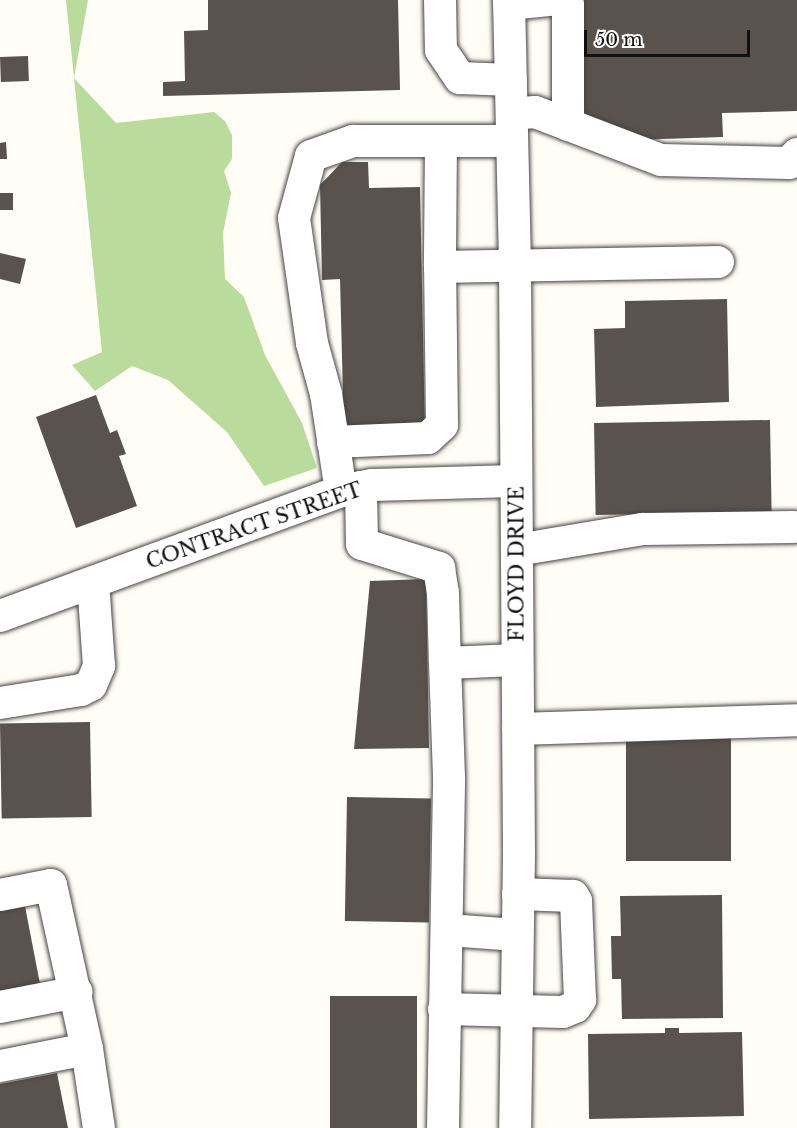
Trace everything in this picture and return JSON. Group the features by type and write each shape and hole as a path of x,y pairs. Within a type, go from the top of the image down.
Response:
{"street":[{"path":"440,0 441,50 460,78 511,80"},
{"path":"509,2 549,0"},
{"path":"563,0 568,4 568,125"},
{"name":"FLOYD DRIVE","path":"509,2 515,268 518,729 514,1128"},
{"path":"443,1128 449,777 443,593 439,568 362,544 351,489 333,442 326,394 312,343 294,218 311,156 353,141 441,141 512,128 535,112 661,160 789,163 797,154"},
{"path":"333,442 428,438 442,425 441,141"},
{"path":"440,267 515,268 718,262"},
{"name":"CONTRACT STREET","path":"0,616 351,489 516,481"},
{"path":"517,550 643,529 794,527"},
{"path":"0,703 81,690 91,685 99,666 93,583"},
{"path":"446,663 517,660"},
{"path":"518,729 797,720"},
{"path":"0,895 51,885 76,992 99,1128"},
{"path":"444,1009 563,1012 575,1007 580,1000 576,901 573,897 518,894"},
{"path":"448,930 517,935"},
{"path":"0,1007 76,992"},
{"path":"0,1066 87,1049"}],"green space":[{"path":"66,0 88,0 74,78"},
{"path":"74,78 116,123 214,112 225,121 232,135 232,159 224,171 231,193 223,233 225,279 244,297 265,355 302,423 317,468 264,486 227,432 168,380 132,366 95,391 72,365 102,352"}],"building":[{"path":"208,0 398,0 400,90 163,96 163,82 185,81 184,31 208,30"},
{"path":"573,0 797,0 797,111 722,113 723,137 632,140 576,115"},
{"path":"28,56 29,81 1,82 0,57"},
{"path":"6,142 7,159 0,159 0,143"},
{"path":"342,162 368,162 369,188 420,187 425,433 344,435 340,279 322,280 320,185"},
{"path":"0,193 13,193 13,210 0,210"},
{"path":"0,253 26,259 20,284 0,279"},
{"path":"727,299 729,402 596,407 594,329 625,328 625,301"},
{"path":"96,395 110,433 117,430 126,454 119,456 137,506 76,528 36,417"},
{"path":"770,420 772,512 596,515 594,423"},
{"path":"426,579 429,748 354,749 370,581"},
{"path":"90,722 92,817 2,819 0,724"},
{"path":"626,738 731,738 731,861 626,861"},
{"path":"347,797 431,798 429,922 345,921"},
{"path":"722,895 723,1018 622,1019 621,979 612,979 611,936 621,936 620,896"},
{"path":"24,901 40,984 0,992 0,905"},
{"path":"330,996 417,996 417,1128 330,1128"},
{"path":"665,1028 679,1028 679,1033 742,1032 744,1116 589,1119 588,1034 665,1033"},
{"path":"57,1073 68,1128 0,1128 0,1084"}]}
